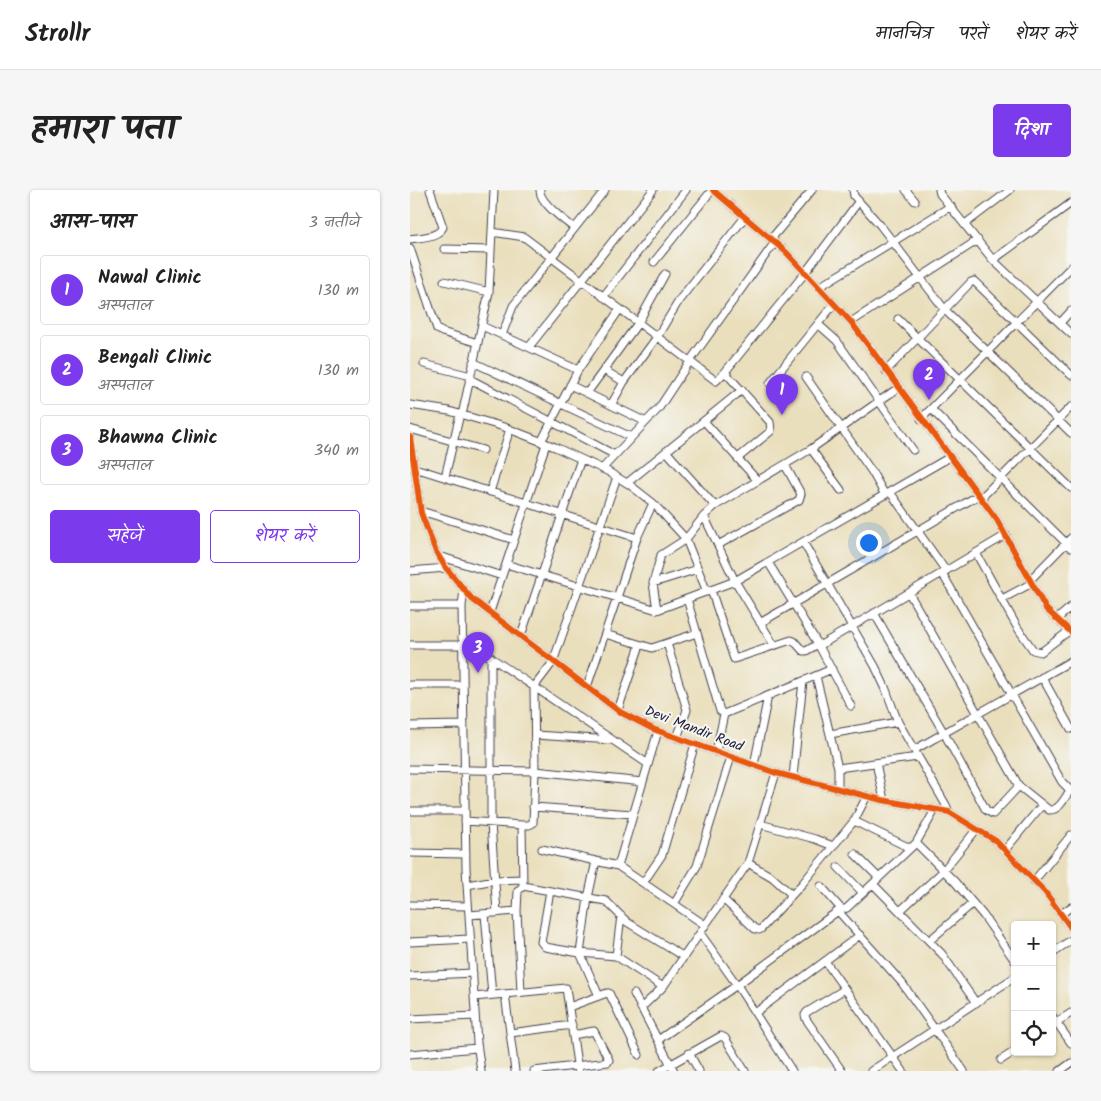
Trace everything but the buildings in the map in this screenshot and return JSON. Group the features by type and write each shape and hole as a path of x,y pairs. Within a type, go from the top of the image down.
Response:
{"street":[{"path":"410,239 437,234 443,228 430,190"},
{"path":"445,477 474,362 489,292 494,190"},
{"path":"540,190 540,197 574,228"},
{"path":"529,347 653,190"},
{"path":"603,296 686,190"},
{"path":"654,262 712,190 773,241 851,322 997,520 1046,610 1070,632 1041,652 1033,650 1017,627 976,553"},
{"path":"722,198 728,190"},
{"path":"602,469 659,408 773,241 812,190"},
{"path":"852,190 854,196 894,242 945,310 1071,433"},
{"path":"906,190 915,201"},
{"path":"939,190 940,194 993,260 1071,334"},
{"path":"965,224 1010,190"},
{"path":"502,336 513,306 603,191"},
{"path":"492,232 524,237 716,381 805,273 859,201"},
{"path":"993,260 1071,203"},
{"path":"819,288 951,206"},
{"path":"611,405 624,382 657,337 680,299 745,217"},
{"path":"851,322 978,240"},
{"path":"410,248 414,271 437,328 442,332 478,343"},
{"path":"444,249 491,250"},
{"path":"921,419 1071,267"},
{"path":"587,393 638,323 665,274"},
{"path":"444,281 489,292"},
{"path":"886,371 974,281 1071,375"},
{"path":"770,383 834,304"},
{"path":"490,612 551,422 578,370 620,309"},
{"path":"1060,323 1071,311"},
{"path":"898,319 1071,488"},
{"path":"818,324 837,342 913,450"},
{"path":"482,326 578,370"},
{"path":"474,362 631,438"},
{"path":"424,364 470,377 615,455"},
{"path":"604,370 624,382"},
{"path":"725,372 770,422 772,427 771,431 738,458"},
{"path":"806,378 887,493 918,531 944,572 1011,695 1062,782 1070,791 1057,809 1053,811 1042,805 1019,786 908,593"},
{"path":"570,385 646,422"},
{"path":"658,610 653,583 661,555 686,539 704,516 715,506 812,450 898,388"},
{"path":"627,483 742,390"},
{"path":"410,405 461,414 510,429 602,469 627,483 653,503 686,539 709,591 735,660 791,640 794,641 802,652 806,651 852,627 1006,535"},
{"path":"760,623 980,497 1071,406"},
{"path":"931,409 1069,543 1031,581 1002,599"},
{"path":"704,420 758,480"},
{"path":"410,429 483,450"},
{"path":"490,492 510,429"},
{"name":"Devi Mandir Road","path":"410,437 421,511 438,556 472,599 553,662 618,710 658,731 776,773 884,800 949,812 996,841 1034,881 1071,928"},
{"path":"812,450 841,490"},
{"path":"666,451 715,506"},
{"path":"506,564 658,610 735,581 950,457"},
{"path":"521,636 581,459"},
{"path":"718,545 799,500 801,494 785,465"},
{"path":"415,468 637,538"},
{"path":"465,821 522,825 533,823 535,771 534,687 553,662 616,477"},
{"path":"587,687 637,538 653,503"},
{"path":"421,511 514,540"},
{"path":"704,516 735,581 774,645"},
{"path":"803,542 885,686 898,722 949,812"},
{"path":"438,556 502,576"},
{"path":"768,562 819,645 851,706"},
{"path":"410,571 446,568"},
{"path":"653,583 698,569"},
{"path":"464,590 462,641 467,885 475,1016 481,1071"},
{"path":"687,599 720,711 724,714"},
{"path":"410,606 462,606"},
{"path":"1057,619 1071,607"},
{"path":"874,613 944,733 986,810 993,814 1019,786"},
{"path":"604,634 652,648 697,633"},
{"path":"410,645 462,641 491,657 648,764"},
{"path":"667,643 687,710 677,738"},
{"path":"618,710 640,645"},
{"path":"491,657 491,823 497,913"},
{"path":"838,768 876,763 916,753 944,733 1071,661"},
{"path":"724,714 832,669"},
{"path":"816,676 838,768 838,789"},
{"path":"1042,678 1071,729"},
{"path":"793,777 804,681"},
{"path":"410,685 463,685"},
{"path":"754,765 768,696"},
{"path":"716,752 724,714"},
{"path":"830,734 898,722"},
{"path":"410,726 464,725"},
{"path":"618,866 658,731"},
{"path":"535,735 612,740"},
{"path":"643,883 662,855 695,744"},
{"path":"674,904 698,866 731,757"},
{"path":"876,763 884,800"},
{"path":"410,769 535,771 643,782"},
{"path":"641,1008 663,987 748,862 776,773"},
{"path":"723,899 758,930 792,895 854,821 867,796"},
{"path":"1005,850 1042,805"},
{"path":"533,807 633,814"},
{"path":"658,1040 737,986 840,910 847,908 913,846 935,810"},
{"path":"410,811 465,811"},
{"path":"854,821 913,846 943,871 983,915 1011,955"},
{"path":"760,824 815,839 833,846"},
{"path":"521,992 517,911 518,891 523,883 522,825"},
{"path":"900,911 943,871 976,830"},
{"path":"1034,881 1071,835"},
{"path":"542,849 618,866 705,925"},
{"path":"410,853 466,854"},
{"path":"854,854 900,911 942,954 976,1003"},
{"path":"596,861 588,898 580,953 599,996"},
{"path":"748,862 772,876 792,895"},
{"path":"838,867 863,893"},
{"path":"467,885 495,880 523,883 550,891 606,901 627,922 684,957"},
{"path":"821,886 902,983 964,1071"},
{"path":"550,891 541,942 545,947 580,953 616,956 663,987"},
{"path":"929,941 973,904"},
{"path":"410,905 468,906"},
{"path":"1061,914 1071,907"},
{"path":"469,915 517,911"},
{"path":"485,914 492,996"},
{"path":"616,956 621,916"},
{"path":"700,933 792,1071"},
{"path":"755,1013 860,935"},
{"path":"410,942 470,939"},
{"path":"1056,949 1071,940"},
{"path":"825,961 903,1071"},
{"path":"410,976 473,973"},
{"path":"871,1071 1011,980"},
{"path":"474,997 566,988 578,1069"},
{"path":"842,1071 805,1015 845,989"},
{"path":"569,1008 609,993 640,1055"},
{"path":"505,994 515,1071"},
{"path":"634,994 672,1067"},
{"path":"1056,1023 1071,1013"},
{"path":"410,1019 475,1016"},
{"path":"510,1032 572,1025"},
{"path":"1056,1025 1071,1043"},
{"path":"534,1071 578,1069 607,1063 609,1060 594,1031 573,1035"},
{"path":"659,1071 672,1067 689,1054 719,1037 724,1037 745,1071"},
{"path":"410,1054 478,1048"},
{"path":"1000,1060 1011,1053"},
{"path":"689,1054 699,1071"},
{"path":"1060,1071 1071,1063"}],"cycle path":[{"path":"713,190 786,252 851,322 997,520 1046,609 1071,632"},
{"path":"410,437 421,513 436,552 446,568 472,599 620,712 653,729 776,773 882,800 949,812 996,841 1045,892 1071,928"}],"place":[{"name":"Bengali Clinic","path":"929,400"},
{"name":"Nawal Clinic","path":"782,415"},
{"name":"Bhawna Clinic","path":"478,673"}]}
